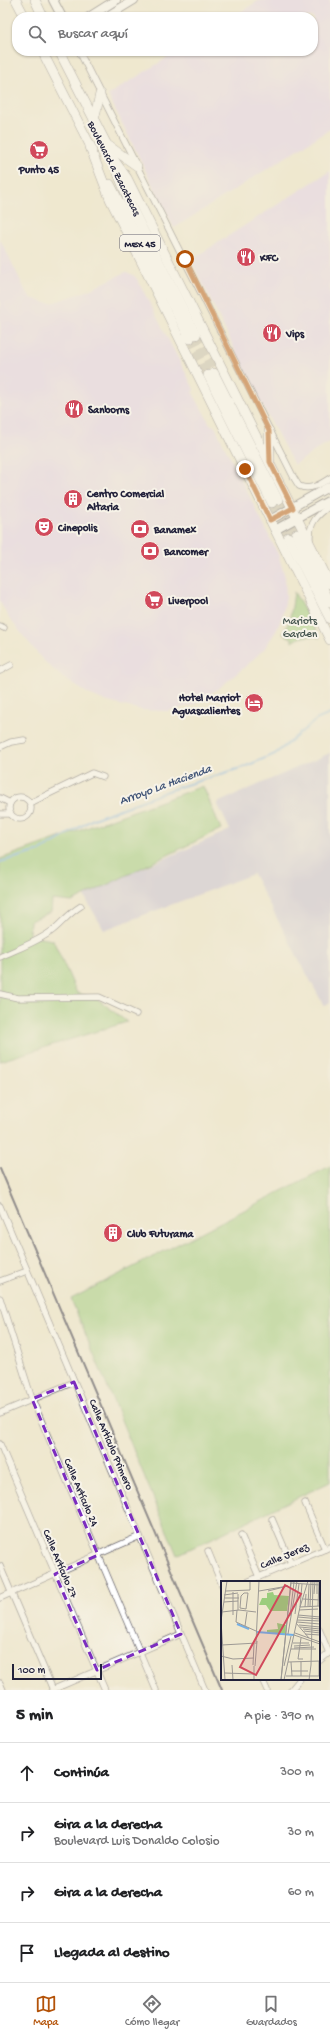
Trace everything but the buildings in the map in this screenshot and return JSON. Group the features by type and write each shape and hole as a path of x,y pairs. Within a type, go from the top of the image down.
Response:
{"main road":[{"path":"16,0 22,12"},
{"path":"35,0 41,12"},
{"path":"53,0 59,12"},
{"path":"100,12 116,0"},
{"path":"114,12 134,0"},
{"name":"Boulevard a Zacatecas","path":"44,56 90,147 193,337 131,206 106,143 62,56"},
{"path":"94,120 100,94"},
{"path":"106,143 137,166"},
{"path":"90,147 106,197 330,640"},
{"path":"112,158 127,178 330,584"},
{"path":"211,374 275,501"},
{"path":"269,431 270,462"},
{"path":"270,520 330,486"},
{"path":"275,530 298,519 330,500"},
{"path":"330,602 292,536 330,619"}],"street":[{"path":"81,56 269,431 299,486 306,488 314,487 330,478"},
{"path":"310,544 310,528 313,522 317,516 330,506"},
{"path":"0,671 11,665"},
{"path":"0,747 11,742 24,740"},
{"path":"30,804 92,773 103,778"},
{"path":"0,814 10,814 16,819 23,819 30,814 30,804 22,797 15,798 10,803 10,814"},
{"path":"0,798 10,803"},
{"path":"0,957 44,937 68,914 81,906"},
{"path":"0,994 18,998 99,997 136,1014"},
{"name":"Calle Artículo Primero","path":"0,1206 205,1690"},
{"path":"0,1223 8,1225"},
{"path":"0,1281 27,1271"},
{"name":"Calle Artículo 24","path":"0,1298 32,1399 156,1690"},
{"path":"0,1414 74,1382"},
{"name":"Calle Artículo 27","path":"0,1444 105,1690"},
{"path":"305,1503 328,1548"},
{"path":"272,1519 291,1563"},
{"path":"241,1535 258,1577"},
{"path":"0,1598 140,1536"},
{"name":"Calle Jerez","path":"249,1581 328,1548"},
{"path":"208,1551 221,1582"},
{"path":"0,1566 53,1690 181,1634"},
{"path":"320,1631 329,1652 320,1661"},
{"path":"262,1680 267,1690"},
{"path":"291,1690 299,1680"},
{"path":"0,1683 3,1690"}],"highlighted area":[{"path":"74,1382 181,1634 97,1670 55,1574 98,1555 32,1399"}],"shaded area":[{"path":"260,0 330,0 330,129 174,228 108,95 170,56 318,56 318,12 240,12"},
{"path":"330,171 330,441 294,465 257,395 191,260"},
{"name":"Centro Comercial Altaria","path":"0,239 25,290 31,298 46,303 52,303 87,291 126,272 133,275 137,279 194,389 193,393 210,424 215,427 278,554 285,577 286,597 282,617 276,631 264,649 246,666 219,688 193,705 167,711 142,710 108,702 89,694 63,678 43,660 10,619 0,602"},
{"path":"330,753 330,1003 324,1006 253,874 104,930 83,894 230,830 217,803"}],"green space":[{"name":"Mariots Garden","path":"294,592 320,638 298,638 292,642 292,638 283,634 292,608"},
{"path":"203,786 221,829 72,902 52,900 51,912 30,921 29,936 53,940 77,993 99,1000 127,1022 0,1061 0,859"},
{"path":"330,1166 330,1482 177,1555 71,1299"}],"waterway":[{"name":"Arroyo La Hacienda","path":"0,862 40,851 93,819 176,788 244,767 275,754 316,720 330,714"}],"tunnel":[{"path":"196,335 214,373"},
{"path":"190,339 208,375"},
{"path":"278,500 296,534"},
{"path":"272,503 288,537"}],"railway":[{"path":"0,1168 222,1690"}],"place":[{"name":"Punto 45","path":"39,150"},
{"name":"KFC","path":"246,257"},
{"name":"Vips","path":"272,333"},
{"name":"Sanborns","path":"74,409"},
{"name":"Centro Comercial Altaria","path":"73,499"},
{"name":"Cinepolis","path":"44,527"},
{"name":"Banamex","path":"140,529"},
{"name":"Bancomer","path":"150,551"},
{"name":"Liverpool","path":"154,600"},
{"name":"Hotel Marriot Aguascalientes","path":"254,703"},
{"name":"Club Futurama","path":"113,1233"}],"route":[{"path":"185,259 269,431 270,462 293,508 270,520 245,469"}]}
